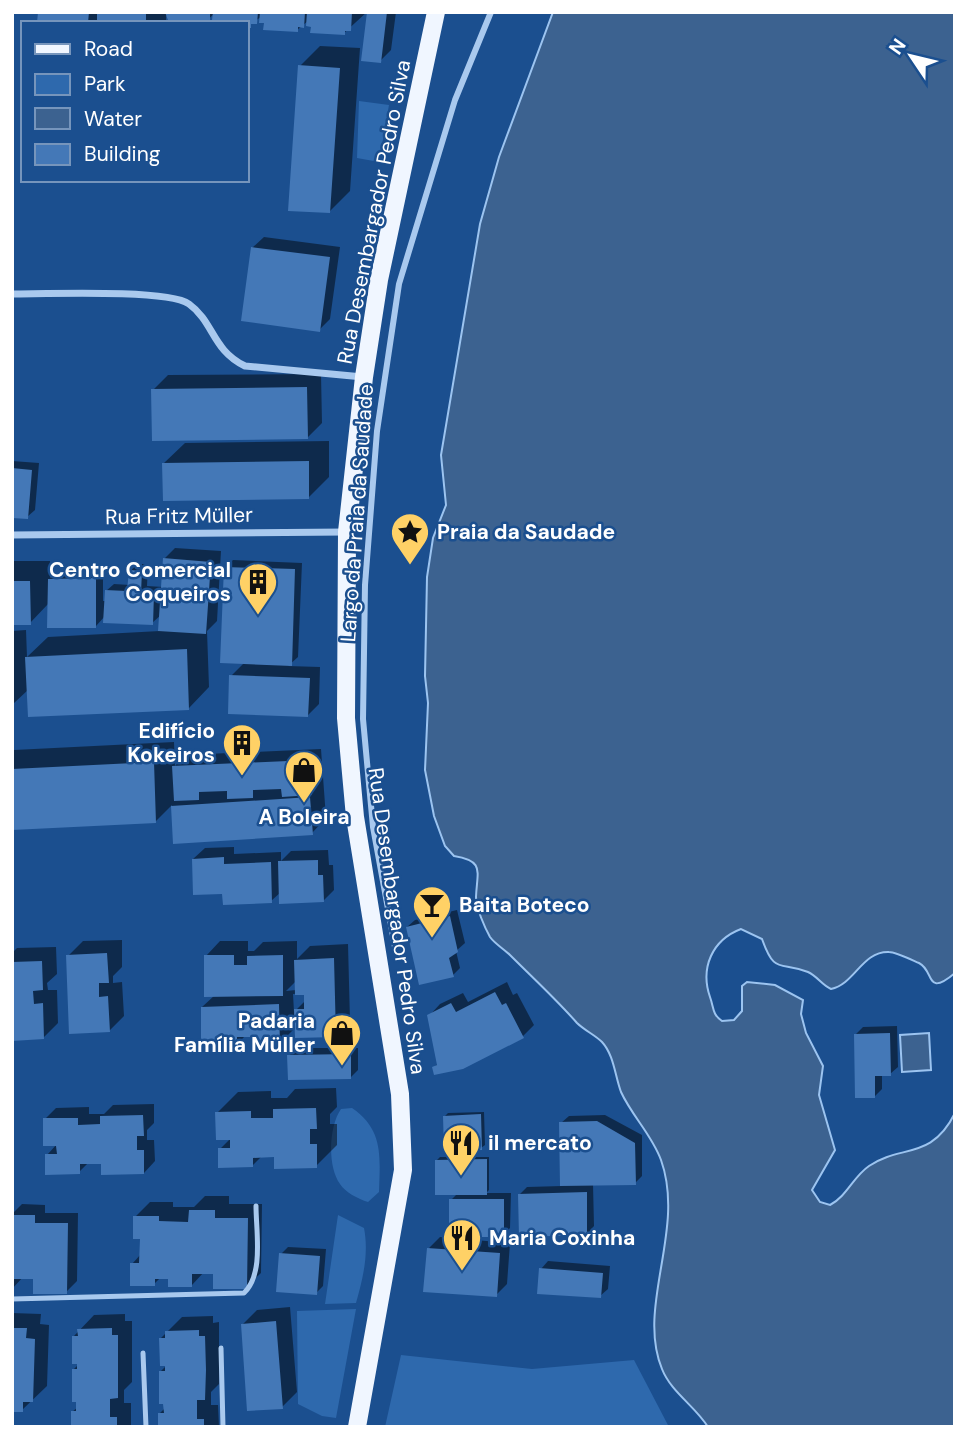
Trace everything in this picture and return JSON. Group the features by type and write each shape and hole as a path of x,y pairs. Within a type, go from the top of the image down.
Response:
{"main road":[{"name":"Rua Desembargador Pedro Silva","path":"357,1427 403,1170 401,1107 375,928 355,817 346,718 346,532 364,377 379,280 436,12"}],"street":[{"name":"Largo da Praia da Saudade","path":"395,947 373,827 363,719 365,585 377,431 402,272 455,100 491,12"},
{"path":"12,294 160,296 187,302 202,316 215,341 228,358 245,366 364,377"},
{"name":"Rua Fritz Müller","path":"12,535 346,532"}],"lane":[{"path":"12,1299 244,1293 252,1286 256,1271 256,1206"},
{"path":"221,1348 223,1427"},
{"path":"143,1353 146,1427"}],"green space":[{"path":"359,101 389,105 379,162 357,158"},
{"path":"352,1108 370,1125 378,1145 379,1192 368,1202 342,1187 331,1157 332,1135 337,1116 341,1109"},
{"path":"338,1215 364,1228 364,1266 356,1303 325,1304"},
{"path":"356,1309 336,1418 322,1416 298,1404 297,1311"},
{"path":"401,1355 532,1369 634,1360 669,1427 385,1427"}],"water":[{"path":"553,12 955,12 955,973 935,983 919,963 892,952 880,953 865,962 846,981 831,989 808,972 779,965 771,958 762,939 741,929 723,940 711,956 707,986 716,1016 722,1021 734,1020 742,1011 742,986 747,982 775,985 803,1000 801,1014 806,1033 823,1066 819,1095 835,1150 812,1190 820,1202 830,1205 836,1201 863,1170 881,1159 926,1145 946,1128 955,1113 955,1427 708,1427 677,1392 662,1369 654,1320 668,1213 667,1186 661,1160 621,1092 606,1047 577,1023 490,937 476,902 478,874 475,864 454,856 445,846 434,816 425,770 428,703 425,676 427,577 433,538 446,505 441,455 480,224 499,157"},
{"path":"929,1033 931,1070 902,1072 900,1035"}],"building":[{"path":"38,12 89,12 88,21 37,21"},
{"path":"97,12 146,12 146,21 97,20"},
{"path":"165,12 210,12 210,21 168,21"},
{"path":"213,12 258,12 257,24 251,24 251,28 248,28 248,21 212,20"},
{"path":"260,12 305,12 304,28 298,27 298,32 263,30 264,23 259,23"},
{"path":"307,12 352,12 351,31 345,31 345,35 310,33 311,27 306,26"},
{"path":"367,12 387,12 381,63 361,61"},
{"path":"298,65 340,68 330,213 288,211"},
{"path":"251,247 330,257 320,332 241,321"},
{"path":"307,387 308,439 152,441 151,389"},
{"path":"309,461 309,499 163,501 162,463"},
{"path":"12,468 32,470 28,519 12,518"},
{"path":"163,558 211,562 206,634 158,631"},
{"name":"Centro Comercial Coqueiros","path":"224,567 295,569 292,666 220,663"},
{"path":"129,570 142,571 141,593 154,593 153,625 103,623 105,590 127,591"},
{"path":"96,578 96,628 47,628 48,579"},
{"path":"12,581 30,581 31,625 12,625"},
{"path":"187,649 189,710 28,717 25,657"},
{"path":"229,675 310,678 308,717 228,714"},
{"name":"Edifício Kokeiros","path":"311,760 312,795 282,797 281,789 253,790 253,798 227,799 227,791 199,792 199,800 174,801 172,766"},
{"path":"154,762 156,823 12,830 12,769"},
{"path":"310,797 313,835 173,844 171,806"},
{"path":"224,857 224,864 271,862 272,903 223,905 222,894 193,895 192,859"},
{"path":"318,860 318,875 323,875 324,902 279,904 278,861"},
{"name":"Baita Boteco","path":"450,916 458,952 449,958 454,977 419,985 406,927"},
{"path":"107,953 109,983 99,983 99,997 108,996 110,1032 69,1034 66,955"},
{"path":"204,955 234,955 234,965 247,965 247,956 283,955 283,996 204,997"},
{"path":"334,958 336,1037 295,1038 294,1009 304,1009 304,995 295,995 294,960"},
{"path":"42,961 43,990 33,991 34,1004 43,1003 44,1039 12,1041 12,962"},
{"path":"495,992 502,1005 506,1003 524,1038 463,1069 434,1075 432,1067 437,1065 427,1015 451,1003 456,1012"},
{"path":"279,1004 280,1046 251,1047 250,1037 237,1037 237,1046 201,1047 201,1007"},
{"path":"890,1033 891,1076 875,1076 875,1098 855,1098 854,1034"},
{"path":"351,1054 351,1079 288,1080 287,1055"},
{"path":"316,1108 317,1129 310,1129 310,1144 317,1144 317,1168 274,1169 274,1157 253,1158 253,1167 218,1168 218,1148 230,1148 230,1140 216,1140 215,1112 251,1111 251,1118 273,1118 273,1109"},
{"path":"481,1114 482,1150 444,1151 443,1116"},
{"path":"143,1115 144,1136 137,1136 137,1150 144,1150 144,1174 101,1175 101,1164 80,1164 80,1174 45,1175 45,1154 57,1154 56,1146 43,1146 43,1118 78,1118 78,1125 100,1124 100,1116"},
{"path":"597,1121 635,1143 636,1185 560,1186 559,1122"},
{"name":"il mercato","path":"487,1159 487,1195 435,1195 435,1160"},
{"path":"587,1192 587,1235 519,1237 518,1194"},
{"path":"449,1199 504,1199 504,1237 449,1237"},
{"path":"189,1210 215,1210 215,1218 248,1218 247,1289 213,1289 213,1274 192,1274 192,1287 168,1287 168,1279 155,1279 155,1286 130,1286 130,1263 139,1263 140,1239 133,1239 133,1216 159,1216 159,1221 188,1222"},
{"path":"12,1215 35,1215 35,1223 68,1223 67,1294 33,1294 33,1279 12,1279"},
{"name":"Maria Coxinha","path":"427,1248 500,1253 497,1297 423,1292"},
{"path":"279,1253 320,1256 317,1295 276,1292"},
{"path":"539,1268 603,1273 601,1298 537,1294"},
{"path":"276,1321 283,1409 247,1411 241,1324"},
{"path":"12,1328 27,1328 26,1338 35,1339 33,1402 23,1402 23,1412 12,1412"},
{"path":"112,1328 112,1335 118,1335 118,1398 110,1399 110,1417 117,1417 117,1427 71,1427 71,1411 76,1411 76,1402 72,1402 72,1369 77,1369 77,1364 72,1364 72,1336 78,1336 77,1329"},
{"path":"199,1330 199,1336 205,1336 206,1370 205,1400 197,1400 197,1419 204,1419 204,1427 158,1427 158,1413 164,1413 163,1404 159,1404 159,1371 165,1371 165,1366 160,1366 159,1338 165,1338 165,1331"}],"place":[{"name":"Praia da Saudade","path":"410,566"},
{"name":"Centro Comercial Coqueiros","path":"258,616"},
{"name":"Edifício Kokeiros","path":"242,777"},
{"name":"A Boleira","path":"304,804"},
{"name":"Baita Boteco","path":"432,939"},
{"name":"Padaria Família Müller","path":"342,1067"},
{"name":"il mercato","path":"461,1177"},
{"name":"Maria Coxinha","path":"462,1272"}]}
